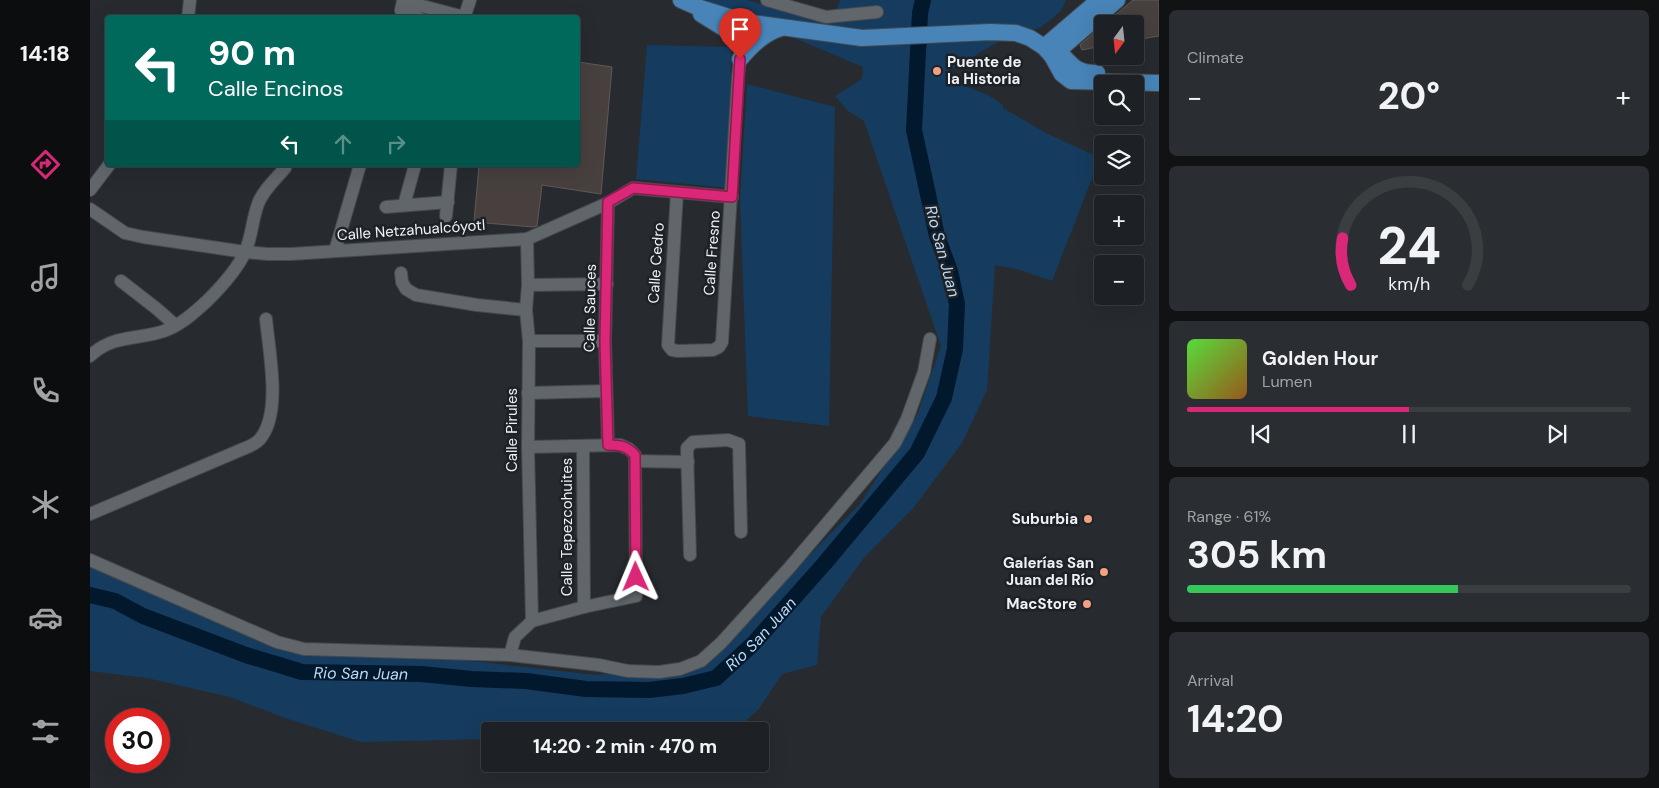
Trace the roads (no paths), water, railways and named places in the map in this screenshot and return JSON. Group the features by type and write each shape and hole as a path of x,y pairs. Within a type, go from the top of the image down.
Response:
{"main road":[{"path":"688,0 745,19 781,28 861,35 1020,29 1032,34 1052,54 1062,74 1071,81 1159,83"},
{"path":"688,0 694,11 743,40"},
{"path":"1052,54 1099,0"},
{"path":"1032,34 1069,34 1117,0"},
{"path":"745,19 804,25 861,35"},
{"path":"740,59 755,43 771,31 781,28"},
{"path":"990,30 1016,33 1030,38 1081,72 1091,74 1159,73"},
{"path":"1069,34 1076,62 1091,74"}],"street":[{"path":"188,15 190,0"},
{"path":"459,15 470,0"},
{"path":"767,0 826,17 877,12"},
{"path":"412,15 401,10 402,1 451,15"},
{"name":"Calle Fresno","path":"722,342 740,59 745,19"},
{"path":"90,190 108,167"},
{"path":"90,356 108,344 164,331 184,320 209,298 235,268 245,252 258,204 265,191 284,167"},
{"path":"335,251 359,167"},
{"path":"404,205 414,167"},
{"path":"446,216 451,167"},
{"name":"Calle Netzahualcóyotl","path":"90,209 124,233 245,252 291,254 527,239 608,202 633,188 732,197"},
{"name":"Calle Cedro","path":"677,192 668,345 672,350 678,351 713,350 719,347 722,342"},
{"path":"386,207 448,202"},
{"name":"Calle Sauces","path":"608,202 605,341 608,445"},
{"name":"Calle Pirules","path":"527,239 528,285 526,310 532,621"},
{"path":"400,273 406,290 416,295 476,305 526,310"},
{"path":"121,281 157,308 175,325"},
{"path":"528,285 607,284"},
{"path":"90,514 243,450 259,441 269,424 273,397 266,319"},
{"path":"90,560 277,642 304,649 510,655 628,670 659,672 680,669 701,661 722,642 790,567 895,443 907,419 924,372 930,338"},
{"path":"528,341 605,341"},
{"path":"528,392 606,391"},
{"path":"690,555 688,448 693,442 728,440 739,444 742,532"},
{"path":"510,655 515,637 532,621 636,596 635,458 629,449 620,445 528,447"},
{"name":"Calle Tepezcohuites","path":"583,446 584,607"},
{"path":"635,458 688,462"}],"waterway":[{"name":"Rio San Juan","path":"90,595 115,601 143,616 246,655 302,672 421,674 472,679 526,681 586,689 649,690 683,686 716,678 753,644 824,564 917,453 944,398 955,349 957,304 950,271 937,236 914,130 920,13 923,0"}],"place":[{"name":"Puente de la Historia","path":"937,71"},
{"name":"Suburbia","path":"1088,519"},
{"name":"Galerías San Juan del Río","path":"1104,572"},
{"name":"MacStore","path":"1087,604"}]}
